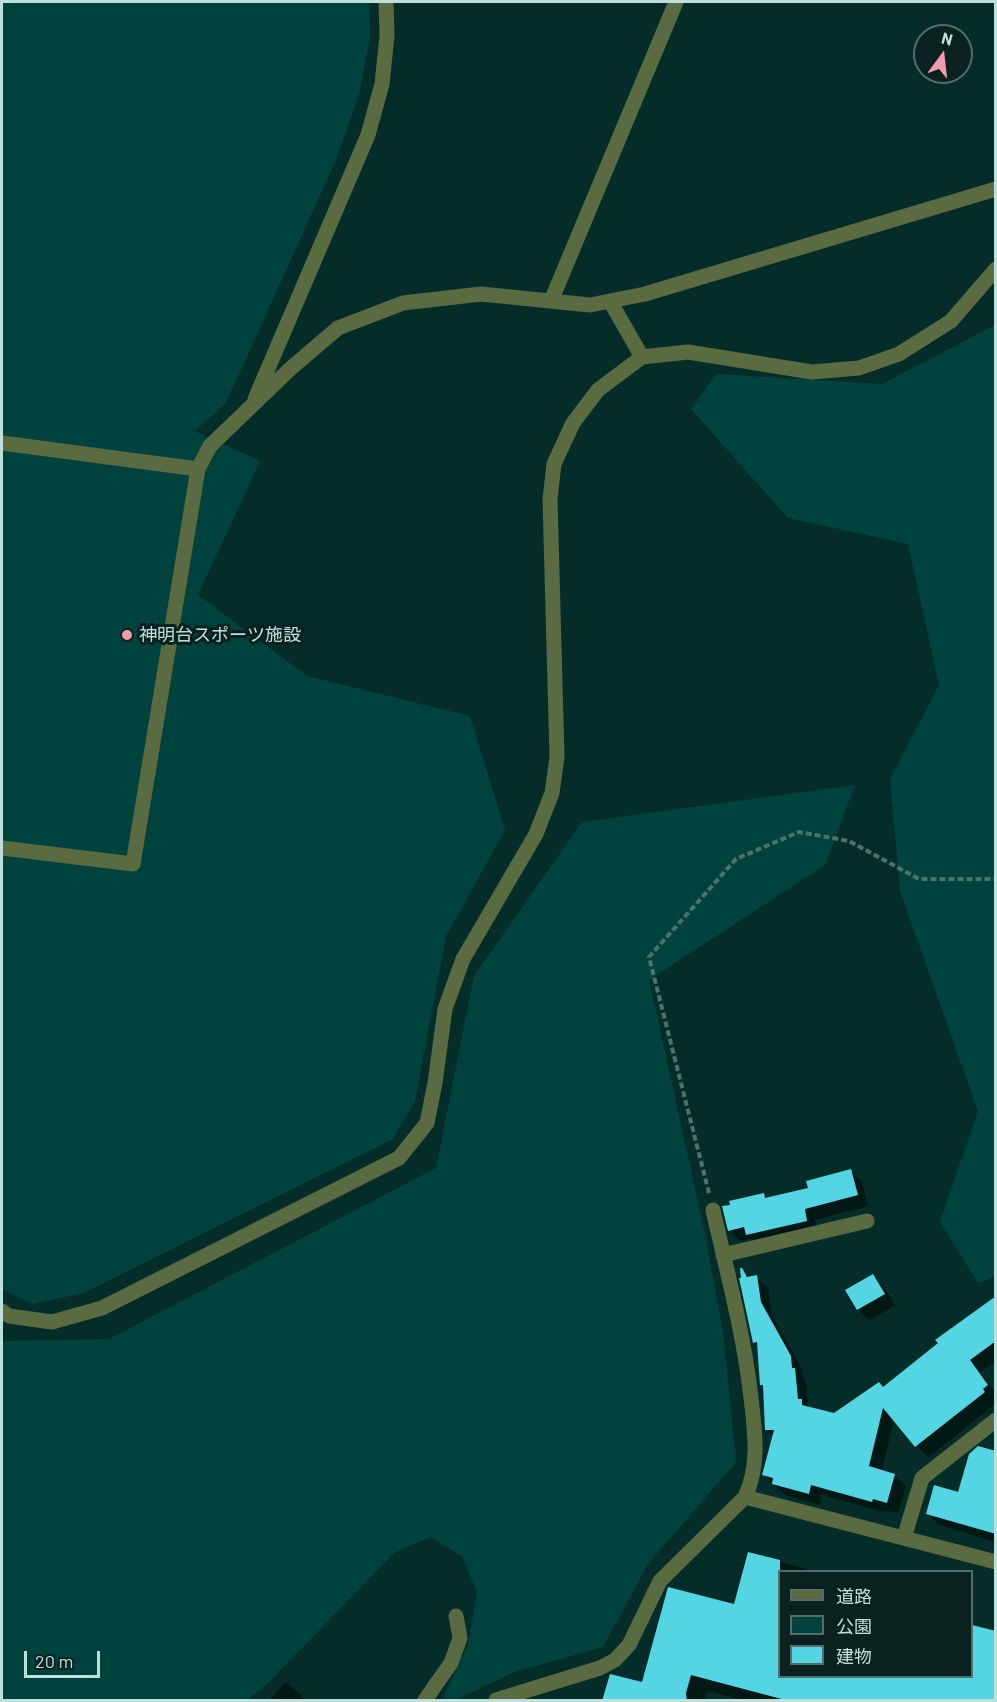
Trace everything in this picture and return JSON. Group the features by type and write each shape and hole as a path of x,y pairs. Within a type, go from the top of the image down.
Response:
{"street":[{"path":"252,406 368,135 382,84 387,36 386,2"},
{"path":"551,301 676,2"},
{"path":"2,848 133,864 198,469 210,446 290,369 338,328 403,303 481,294 590,305 645,294 996,189"},
{"path":"2,1311 9,1316 52,1322 102,1308 399,1158 427,1123 445,1008 462,959 536,834 552,793 557,757 550,500 554,464 573,423 598,390 642,357 688,352 812,372 859,368 899,354 951,321 996,269"},
{"path":"610,301 642,357"},
{"path":"2,443 198,469"},
{"path":"496,1701 600,1668 615,1660 629,1645 660,1581 746,1497 752,1482 757,1446 746,1352 713,1210"},
{"path":"723,1255 867,1221"},
{"path":"904,1538 922,1478 996,1420"},
{"path":"746,1497 996,1563"},
{"path":"425,1701 451,1663 460,1638 456,1617"}],"path":[{"path":"713,1210 649,957 736,859 799,832 849,841 919,879 996,879"}],"green space":[{"name":"神明台スポーツ施設","path":"2,2 369,2 370,37 359,95 335,162 226,403 195,431 260,461 198,595 307,676 470,716 505,830 446,936 415,1101 393,1139 84,1293 32,1304 2,1289"},
{"path":"995,325 996,1276 978,1283 940,1222 978,1111 900,891 890,779 939,685 908,544 788,518 691,409 716,374 882,384"},
{"path":"855,785 825,865 649,980 705,1234 723,1332 736,1462 648,1564 603,1647 514,1672 456,1700 446,1700 444,1696 468,1645 477,1592 462,1556 430,1537 394,1553 266,1685 246,1700 2,1700 2,1341 109,1339 436,1168 474,976 582,822"}],"building":[{"path":"851,1169 858,1195 805,1209 807,1221 746,1235 744,1227 728,1231 722,1206 730,1205 729,1201 764,1193 765,1198 808,1188 806,1181"},
{"path":"740,1268 747,1277 757,1275 761,1302 791,1356 792,1368 795,1368 798,1399 802,1399 802,1405 834,1413 879,1382 883,1387 938,1343 935,1340 996,1296 996,1341 970,1360 988,1385 983,1389 985,1392 915,1447 883,1408 869,1466 895,1474 887,1503 873,1499 872,1502 811,1485 809,1494 772,1484 773,1478 762,1475 774,1430 765,1430 763,1385 760,1385 757,1342 753,1343 739,1278 741,1278"},
{"path":"873,1274 885,1294 857,1310 845,1290"},
{"path":"978,1446 996,1451 996,1534 926,1514 934,1485 958,1492 969,1454"},
{"path":"748,1552 780,1560 780,1570 778,1570 778,1678 973,1678 973,1625 996,1631 996,1701 789,1701 691,1675 686,1693 687,1701 602,1701 610,1674 642,1682 668,1587 734,1604"}],"place":[{"name":"神明台スポーツ施設","path":"127,635"}]}
